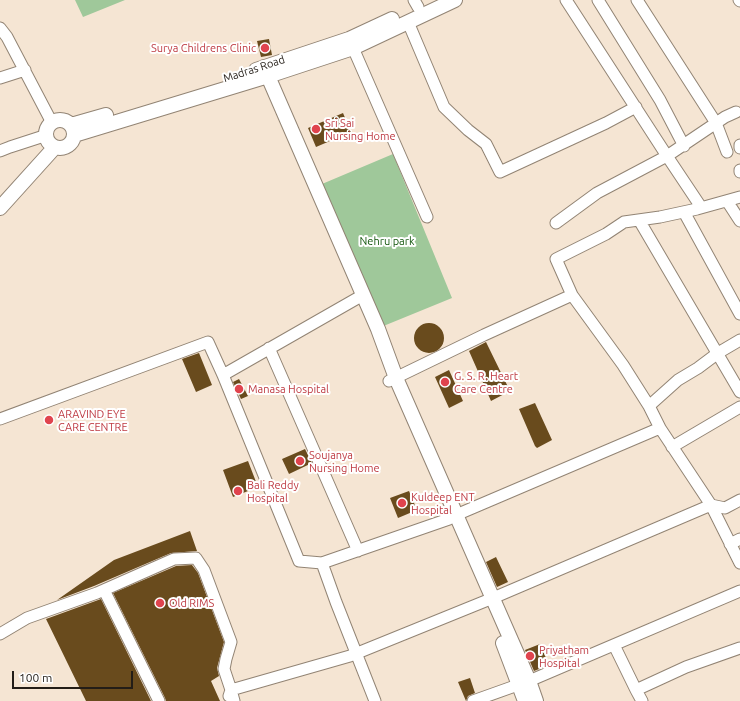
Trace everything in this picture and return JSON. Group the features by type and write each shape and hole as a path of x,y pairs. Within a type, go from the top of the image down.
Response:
{"main road":[{"name":"Madras Road","path":"73,130 263,73 351,43 416,3 432,0"},
{"path":"351,43 408,22 455,0"},
{"path":"263,73 360,297 378,329 393,379 490,600 524,682 536,701"},
{"path":"0,208 50,141 48,128 51,124 54,121 59,120 68,122 73,130 74,138 72,142 64,147 50,141"},
{"path":"0,194 50,141"},
{"path":"524,682 525,701"}],"street":[{"path":"566,0 701,208"},
{"path":"598,0 660,100 684,146"},
{"path":"637,0 716,123 727,152"},
{"path":"408,22 444,107 468,130 486,144 500,172 636,108"},
{"path":"0,28 7,37 50,119"},
{"path":"351,43 427,217"},
{"path":"0,78 25,70"},
{"path":"556,223 597,192 668,156 724,117 739,114"},
{"path":"0,151 10,147 50,141"},
{"path":"740,197 684,212 624,222 606,234 556,259 572,295 623,365 649,406 672,447 735,541 740,563"},
{"path":"727,201 740,221"},
{"path":"684,212 740,314"},
{"path":"639,220 740,392"},
{"path":"393,379 572,295"},
{"path":"223,375 360,297"},
{"path":"649,406 678,380 740,340"},
{"path":"0,419 208,342 299,561 322,563 453,517 660,428"},
{"path":"269,348 358,551"},
{"path":"672,447 740,407"},
{"path":"230,695 350,656 490,600 710,505 724,508 740,500"},
{"path":"0,634 27,618 104,590 174,559 196,558 204,570 231,642 224,670 230,695 234,701"},
{"path":"322,563 375,701"},
{"path":"104,590 160,701"},
{"path":"473,701 614,645 740,591"},
{"path":"614,645 642,701"},
{"path":"636,690 686,667 740,648"}],"green space":[{"path":"75,0 125,0 83,17"},
{"name":"Nehru park","path":"393,154 452,298 381,327 322,184"}],"building":[{"path":"269,39 272,55 261,57 257,41"},
{"path":"343,113 351,132 316,147 308,128"},
{"path":"429,323 440,327 444,338 440,349 429,353 418,349 414,338 418,327"},
{"path":"486,342 510,391 491,401 469,351"},
{"path":"199,353 212,385 196,392 182,359"},
{"path":"449,370 463,401 449,408 435,377"},
{"path":"239,379 248,396 241,399 233,382"},
{"path":"535,403 552,440 537,448 519,409"},
{"path":"305,449 312,463 289,474 282,459"},
{"path":"248,461 258,487 233,497 223,470"},
{"path":"409,491 417,510 398,518 390,498"},
{"path":"190,531 197,551 171,553 57,600 114,560"},
{"path":"496,557 508,582 497,587 486,562"},
{"path":"192,565 198,573 224,642 217,668 219,676 211,681 220,701 166,701 113,593 176,566"},
{"path":"101,599 151,701 86,701 46,619"},
{"path":"540,644 549,665 534,671 525,650"},
{"path":"470,678 475,693 468,696 466,701 458,682"}],"place":[{"name":"Surya Childrens Clinic","path":"265,48"},
{"name":"Sri Sai Nursing Home","path":"316,129"},
{"name":"G. S. R. Heart Care Centre","path":"445,382"},
{"name":"Manasa Hospital","path":"239,389"},
{"name":"ARAVIND EYE CARE CENTRE","path":"49,420"},
{"name":"Soujanya Nursing Home","path":"300,461"},
{"name":"Bali Reddy Hospital","path":"238,491"},
{"name":"Kuldeep ENT Hospital","path":"402,503"},
{"name":"Old RIMS","path":"160,603"},
{"name":"Priyatham Hospital","path":"530,656"}]}
